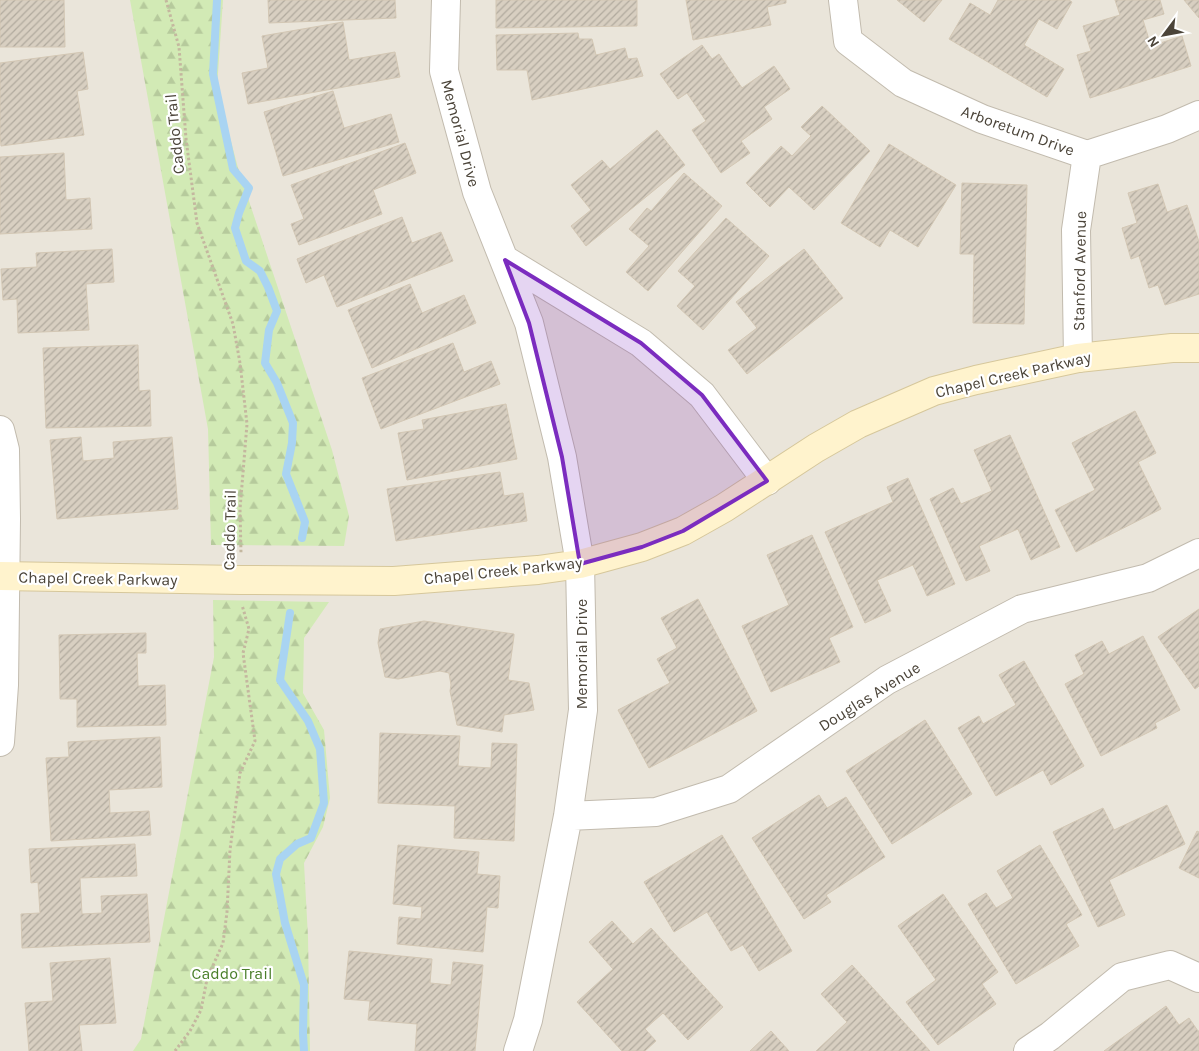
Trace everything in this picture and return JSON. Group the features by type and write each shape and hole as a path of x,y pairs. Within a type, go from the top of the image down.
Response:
{"street":[{"name":"Memorial Drive","path":"446,0 444,70 477,192 529,323 562,457 580,564 583,710 568,816 528,1020 518,1051"},
{"name":"Arboretum Drive","path":"843,0 848,41 903,83 982,119 1087,155 1167,129 1199,115"},
{"name":"Stanford Avenue","path":"1078,358 1076,230 1087,155"},
{"path":"505,260 641,343 702,395 767,481"},
{"name":"Chapel Creek Parkway","path":"2,576 394,581 538,570 580,564 642,547 683,531 724,508 816,448 858,424 934,391 1078,358 1172,348 1199,348"},
{"path":"0,430 5,450 6,519 2,576 4,685 0,742"},
{"name":"Douglas Avenue","path":"568,816 656,812 729,790 887,680 1022,609 1148,578 1199,553"},
{"path":"1028,1051 1050,1036 1122,977 1170,965 1199,978"}],"path":[{"name":"Caddo Trail","path":"166,0 179,47 186,139 197,223 233,324 240,364 247,424 240,509 240,580 241,602 249,629 243,654 254,741 240,773 230,850 227,912 223,943 207,979 201,1010 190,1031 175,1051"}],"highlighted area":[{"path":"505,260 641,343 702,395 767,481 683,531 642,547 580,564 562,457 529,323"}],"shaded area":[{"path":"0,0 1199,0 1199,1051 0,1051"}],"green space":[{"path":"130,0 223,0 217,88 238,168 332,450 349,516 344,546 211,545 208,429"},
{"name":"Caddo Trail","path":"213,600 329,602 304,638 303,693 324,730 330,798 323,827 304,863 308,937 310,1051 133,1051 141,1039 214,657"}],"building":[{"path":"0,0 64,0 65,47 0,47"},
{"path":"268,0 395,0 396,18 269,23"},
{"path":"496,0 637,0 637,26 496,28"},
{"path":"686,0 786,0 786,3 767,7 771,25 693,40"},
{"path":"897,0 942,0 924,22"},
{"path":"998,0 1069,0 1072,2 1057,29 1039,19 1024,45 1064,69 1047,97 949,39 970,3 990,15"},
{"path":"1115,0 1160,0 1164,14 1143,20 1151,46 1182,36 1191,66 1090,98 1077,55 1091,51 1083,26 1120,15"},
{"path":"1184,0 1199,0 1199,18"},
{"path":"343,22 349,60 395,52 400,77 248,104 242,73 268,68 262,36"},
{"path":"578,33 579,39 592,39 596,55 625,48 628,59 637,58 643,76 532,100 527,70 497,70 496,35"},
{"path":"702,45 712,59 719,54 742,88 774,66 790,89 764,107 772,119 741,141 750,153 721,173 692,130 706,121 687,93 678,99 660,74"},
{"path":"83,52 88,89 77,91 84,135 1,146 0,63"},
{"path":"333,91 344,128 391,114 399,142 283,176 264,112"},
{"path":"822,106 870,151 814,210 789,187 770,207 746,183 781,146 792,156 811,136 801,127"},
{"path":"657,130 685,165 586,246 571,226 591,210 571,185 602,160 610,169"},
{"path":"405,143 416,173 373,190 382,214 299,245 291,224 304,219 291,185"},
{"path":"889,144 956,185 918,247 890,230 880,247 841,223"},
{"path":"64,153 66,200 90,198 92,229 0,234 0,157"},
{"path":"684,173 722,206 648,291 626,272 649,246 629,229 647,208 651,211"},
{"path":"962,183 1027,185 1024,324 973,323 974,254 960,254"},
{"path":"1158,184 1167,212 1187,205 1199,242 1199,294 1165,305 1158,285 1149,288 1139,256 1131,259 1122,228 1137,223 1128,193"},
{"path":"402,217 412,243 441,232 453,261 337,307 324,275 306,283 297,259"},
{"path":"726,218 769,256 703,330 677,306 695,286 678,271"},
{"path":"112,249 114,282 86,284 89,330 18,333 17,299 3,300 1,269 37,267 36,253"},
{"path":"804,249 843,298 747,374 728,350 757,328 736,302"},
{"path":"410,284 422,313 464,295 476,323 372,368 348,310"},
{"path":"453,343 464,372 491,361 500,384 381,429 362,378"},
{"path":"138,345 139,391 150,390 151,426 46,428 43,348"},
{"path":"506,404 517,459 407,480 398,433 424,429 422,420"},
{"path":"1135,411 1156,453 1138,462 1161,509 1076,552 1055,510 1095,490 1072,443"},
{"path":"1010,435 1060,547 1031,560 1018,529 979,546 990,571 966,581 930,499 953,488 961,504 992,491 974,450"},
{"path":"81,437 83,461 114,458 113,442 172,437 178,509 57,519 50,440"},
{"path":"500,472 504,496 523,493 527,521 396,541 387,489"},
{"path":"908,478 955,584 927,596 913,565 877,580 891,611 865,623 825,532 893,502 887,487"},
{"path":"812,535 853,627 829,638 840,662 771,692 742,626 789,605 767,555"},
{"path":"698,599 757,711 649,768 618,710 670,683 657,659 677,648 661,618"},
{"path":"1199,609 1199,686 1195,689 1158,637"},
{"path":"424,621 514,634 508,680 529,683 534,710 504,715 502,732 457,725 450,691 449,673 440,671 398,679 385,677 378,643 380,629"},
{"path":"146,633 146,653 137,653 138,686 165,685 166,725 77,727 77,699 60,699 59,635"},
{"path":"1143,636 1180,710 1155,723 1157,728 1101,756 1065,684 1084,674 1075,655 1102,641 1109,654"},
{"path":"1024,661 1084,766 1051,785 1043,770 996,796 958,728 979,716 983,724 1016,705 999,675"},
{"path":"925,720 972,794 892,844 846,771"},
{"path":"380,733 460,736 458,766 491,768 492,743 517,744 514,841 454,838 455,806 378,803"},
{"path":"160,737 162,787 109,790 110,813 149,811 151,835 51,841 46,758 69,757 68,742"},
{"path":"819,795 827,808 846,797 885,857 826,895 831,902 804,919 752,838"},
{"path":"1167,805 1185,844 1109,880 1125,915 1098,927 1053,832 1103,808 1114,830"},
{"path":"1197,831 1199,832 1199,878 1179,868"},
{"path":"722,835 792,951 759,971 743,945 731,951 707,912 674,932 644,882"},
{"path":"135,844 137,876 80,878 82,914 102,913 101,896 147,894 150,942 22,948 21,914 40,913 38,882 31,883 29,849"},
{"path":"398,845 479,852 477,874 500,876 498,908 487,907 483,952 397,944 399,917 421,919 422,907 393,904"},
{"path":"1040,845 1082,915 1066,924 1079,946 1016,984 968,904 986,893 996,908 1013,898 997,871"},
{"path":"943,894 998,972 982,984 996,1004 938,1045 906,1002 936,980 898,926"},
{"path":"612,921 633,944 651,928 723,1007 688,1040 663,1013 645,1029 656,1041 645,1051 622,1051 577,1002 613,969 589,942"},
{"path":"349,951 432,959 430,983 451,985 453,962 483,965 475,1051 415,1051 417,1024 368,1020 370,1001 344,999"},
{"path":"110,958 116,1023 79,1025 82,1051 29,1051 25,1003 53,1001 50,963"},
{"path":"852,965 930,1051 816,1051 847,1022 821,994"},
{"path":"1166,1006 1179,1025 1189,1018 1199,1031 1199,1051 1104,1051"},
{"path":"771,1031 789,1051 750,1051"}],"waterway":[{"path":"217,0 213,74 233,169 249,188 235,228 246,261 260,271 277,311 269,330 265,363 277,383 293,423 292,443 286,474 305,522 302,538"},
{"path":"290,613 280,680 308,721 320,749 324,803 311,838 297,844 280,859 276,874 285,923 304,985 304,1051"}]}
